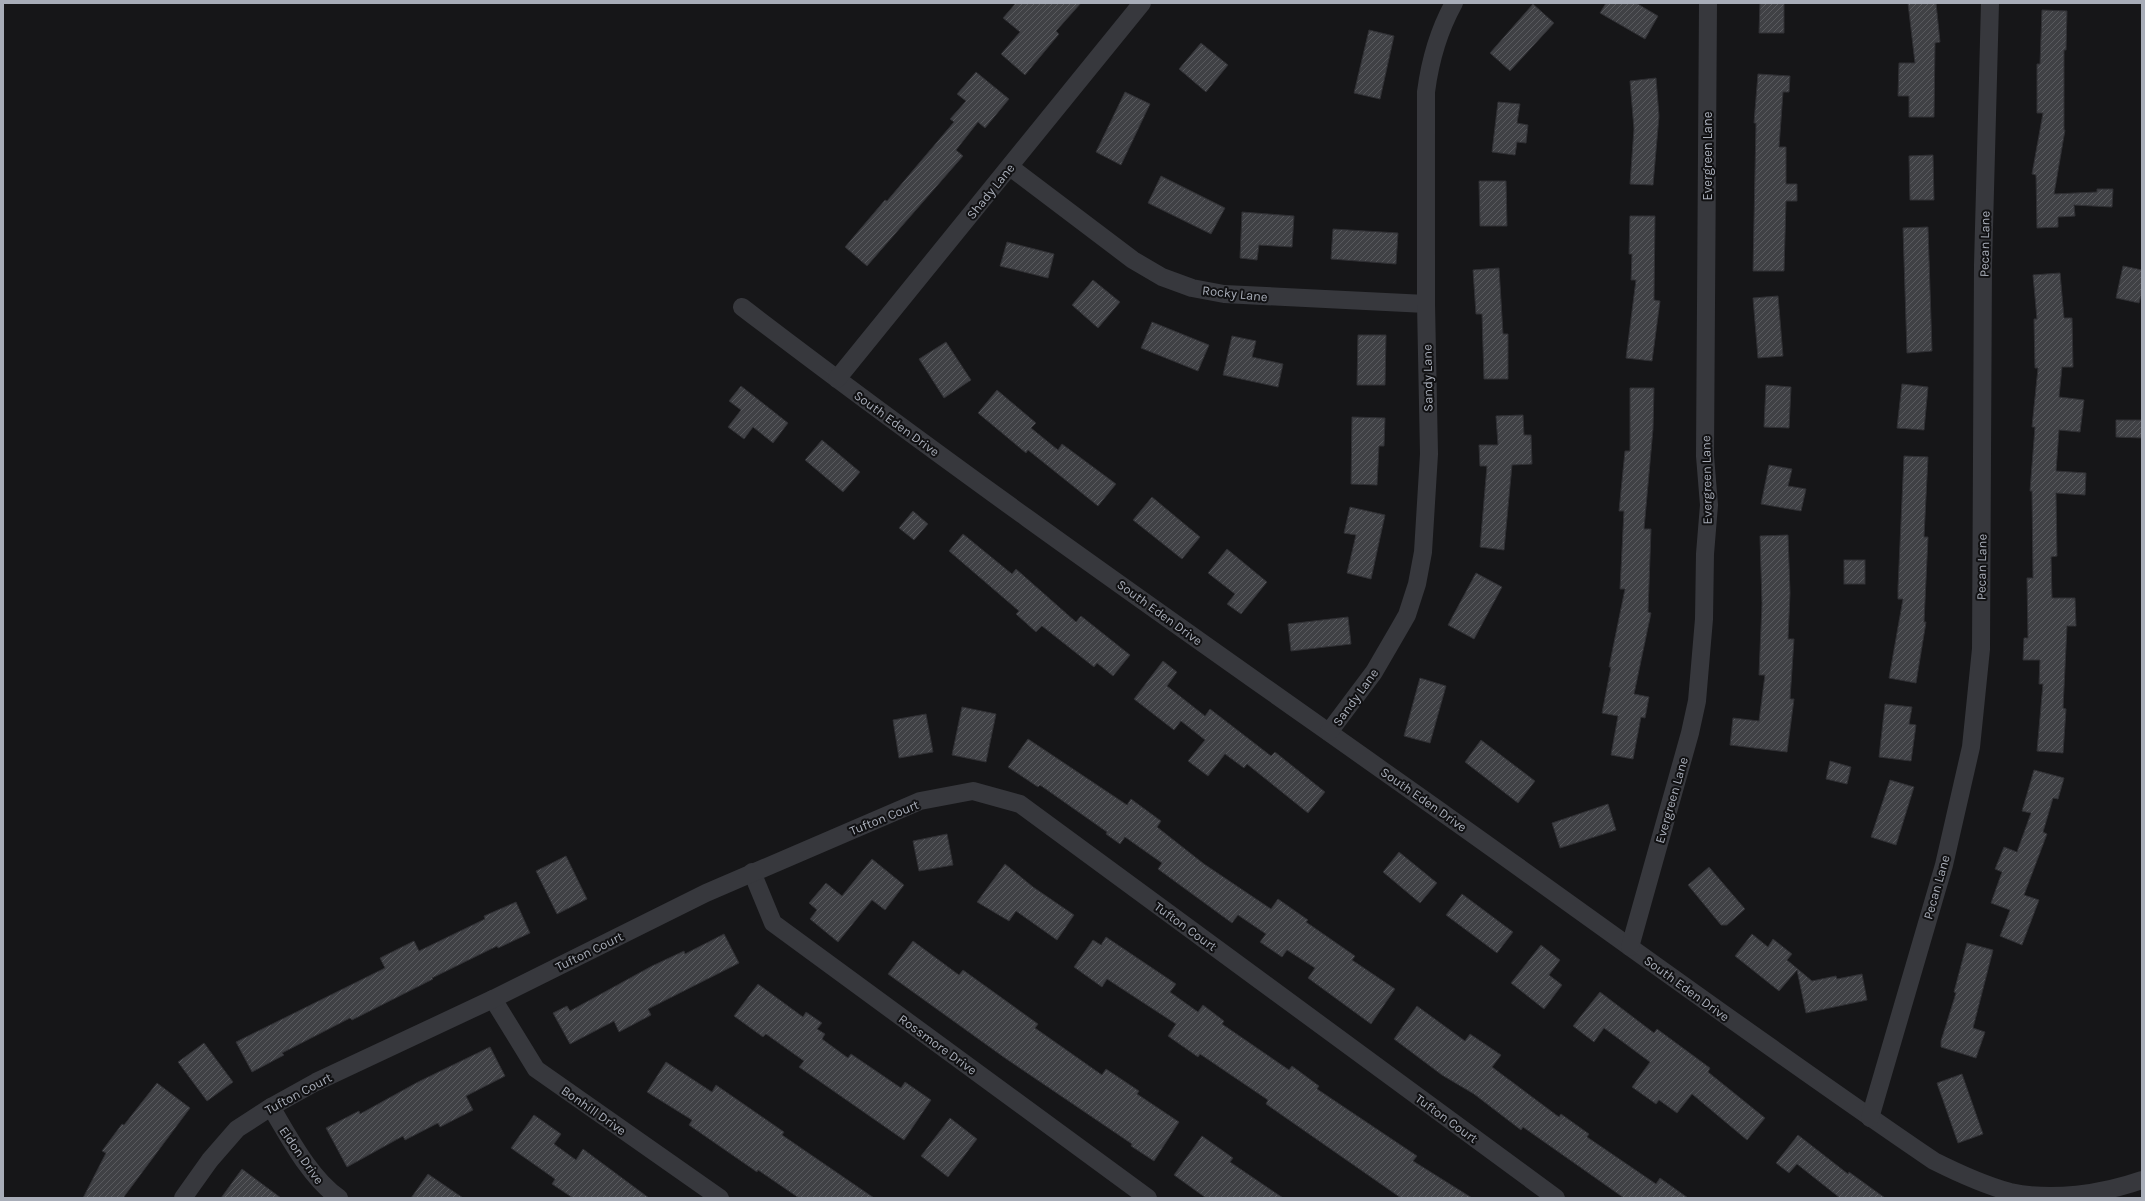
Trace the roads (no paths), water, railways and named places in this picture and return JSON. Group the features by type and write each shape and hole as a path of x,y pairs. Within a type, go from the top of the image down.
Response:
{"street":[{"name":"Shady Lane","path":"837,379 1142,3"},
{"name":"Sandy Lane","path":"1329,732 1374,672 1407,615 1421,568 1429,454 1426,304 1426,92 1432,60 1448,14 1454,3"},
{"name":"Evergreen Lane","path":"1630,947 1690,733 1696,701 1704,619 1705,554 1710,505 1705,456 1708,3"},
{"name":"Pecan Lane","path":"1870,1118 1944,865 1971,747 1981,649 1983,265 1990,3"},
{"name":"Rocky Lane","path":"1010,167 1134,260 1162,277 1192,288 1224,294 1426,304"},
{"name":"South Eden Drive","path":"742,307 837,379 1329,732 1870,1118 1934,1161 1963,1175 2010,1191 2042,1196 2107,1190 2142,1180"},
{"name":"Tufton Court","path":"182,1198 210,1160 237,1129 271,1107 316,1082 493,999 706,893 752,872 920,801 972,791 1020,804 1556,1198"},
{"name":"Rossmore Drive","path":"752,872 774,923 1148,1198"},
{"name":"Bonhill Drive","path":"493,999 536,1069 720,1198"},
{"name":"Eldon Drive","path":"271,1107 294,1147 328,1190 338,1198"}]}
